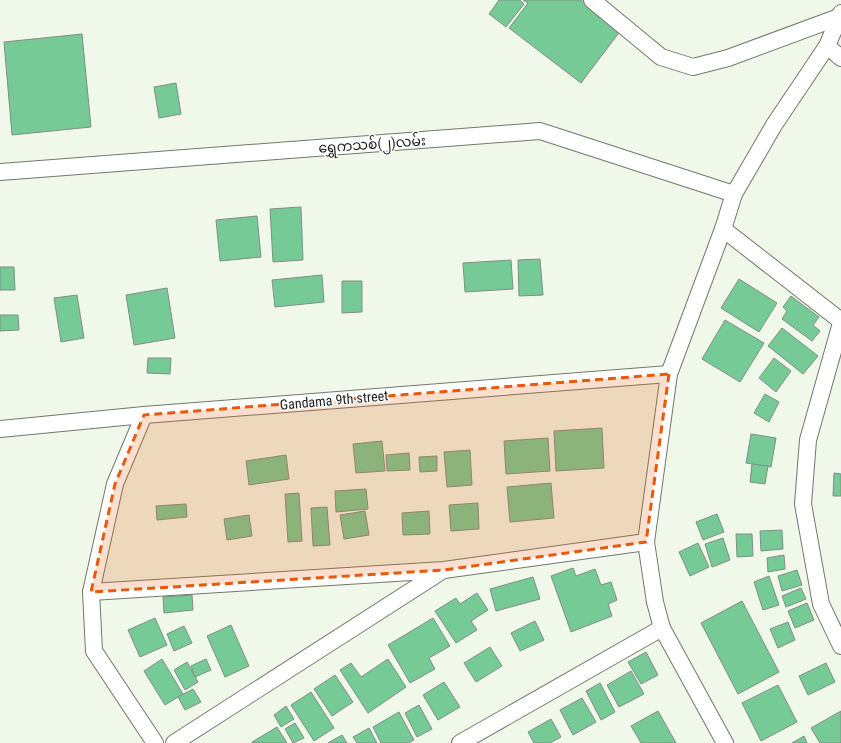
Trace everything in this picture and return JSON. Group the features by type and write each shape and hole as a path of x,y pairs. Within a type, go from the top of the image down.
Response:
{"street":[{"path":"592,0 661,57 693,67 728,58 840,15"},
{"path":"725,743 662,628 655,602 646,542 669,374 723,229 734,194 774,125 827,46 840,15"},
{"path":"827,46 841,58"},
{"name":"ရွှေကသစ်(၂)လမ်း","path":"0,172 540,131 734,194"},
{"path":"723,229 841,322 808,440 803,504 821,604 841,646"},
{"name":"Gandama 9th street","path":"0,429 144,415 669,374"},
{"path":"144,415 115,484 91,592 94,651 155,743"},
{"path":"91,592 444,570 646,542"},
{"path":"174,743 444,570"},
{"path":"460,743 662,628"}],"highlighted area":[{"path":"669,374 646,542 444,570 91,592 115,484 144,415"}],"building":[{"path":"499,0 520,0 524,4 506,27 489,14"},
{"path":"523,0 581,0 621,30 581,83 509,28 528,3"},
{"path":"82,34 91,127 12,135 4,42"},
{"path":"176,83 181,114 159,118 154,87"},
{"path":"301,207 303,260 273,262 270,209"},
{"path":"257,216 261,257 220,261 216,220"},
{"path":"540,259 543,295 519,296 518,260"},
{"path":"511,260 513,289 465,292 463,263"},
{"path":"0,267 14,267 15,290 0,290"},
{"path":"322,275 324,302 275,307 272,280"},
{"path":"739,279 777,303 759,332 721,308"},
{"path":"342,281 362,281 362,312 342,313"},
{"path":"167,288 175,338 134,345 126,295"},
{"path":"77,295 84,338 61,342 54,298"},
{"path":"791,296 819,317 813,325 820,331 812,341 782,319 787,311 783,307"},
{"path":"0,315 18,315 19,330 0,331"},
{"path":"725,320 764,343 740,382 702,359"},
{"path":"782,328 818,356 803,374 768,346"},
{"path":"148,358 171,358 170,374 147,373"},
{"path":"774,358 791,371 776,392 759,378"},
{"path":"765,394 779,402 769,422 754,413"},
{"path":"602,428 604,468 556,471 554,431"},
{"path":"751,434 776,438 771,467 746,463"},
{"path":"548,438 550,471 506,474 504,441"},
{"path":"382,441 385,471 356,473 353,444"},
{"path":"470,450 472,485 447,487 444,452"},
{"path":"409,453 410,470 387,471 386,455"},
{"path":"286,455 289,479 249,485 246,461"},
{"path":"437,456 437,471 420,472 419,457"},
{"path":"752,464 768,466 765,484 750,482"},
{"path":"834,473 841,474 841,496 833,496"},
{"path":"551,483 554,518 510,522 507,487"},
{"path":"366,489 368,509 336,512 335,491"},
{"path":"299,493 302,541 288,542 285,494"},
{"path":"478,503 479,529 451,531 449,505"},
{"path":"186,504 187,517 157,520 156,506"},
{"path":"327,507 330,545 313,546 311,508"},
{"path":"365,511 369,535 344,539 340,515"},
{"path":"429,511 430,534 403,535 402,513"},
{"path":"717,514 724,532 703,540 696,522"},
{"path":"249,515 252,536 227,540 224,519"},
{"path":"782,530 783,549 761,551 760,531"},
{"path":"736,534 752,534 753,556 737,557"},
{"path":"723,538 730,560 712,567 705,544"},
{"path":"698,543 709,567 690,576 679,552"},
{"path":"784,555 785,569 768,572 767,558"},
{"path":"573,568 576,576 595,569 601,585 611,582 617,600 608,604 612,616 571,632 551,576"},
{"path":"797,570 802,585 782,591 778,576"},
{"path":"769,576 779,605 763,610 754,582"},
{"path":"533,577 540,599 496,611 490,589"},
{"path":"801,588 806,599 786,607 782,596"},
{"path":"477,593 488,610 471,621 477,630 456,643 435,611 456,598 460,604"},
{"path":"192,595 193,610 164,613 163,597"},
{"path":"742,601 779,672 738,694 701,623"},
{"path":"807,603 814,620 795,628 788,611"},
{"path":"155,618 167,645 140,657 128,630"},
{"path":"433,618 450,646 429,658 435,669 410,683 388,645"},
{"path":"535,621 544,640 520,651 511,633"},
{"path":"788,622 795,640 778,648 770,629"},
{"path":"231,625 249,666 225,677 207,636"},
{"path":"184,626 192,643 174,651 167,634"},
{"path":"490,647 502,666 476,682 464,663"},
{"path":"646,652 658,675 641,684 628,662"},
{"path":"162,659 183,694 165,705 144,671"},
{"path":"206,659 211,670 195,677 191,666"},
{"path":"388,659 406,687 368,713 340,670 351,663 361,677"},
{"path":"187,662 198,682 185,690 174,670"},
{"path":"826,663 835,682 808,695 799,676"},
{"path":"631,671 644,694 619,707 607,685"},
{"path":"335,675 353,702 332,716 314,689"},
{"path":"444,682 460,707 438,720 423,695"},
{"path":"600,683 615,712 601,720 586,691"},
{"path":"778,685 797,722 761,741 742,703"},
{"path":"193,689 201,702 185,710 178,697"},
{"path":"311,692 334,728 314,741 291,705"},
{"path":"582,698 596,722 573,735 560,710"},
{"path":"419,705 432,729 417,737 405,713"},
{"path":"286,706 294,719 281,727 274,715"},
{"path":"658,711 676,743 641,743 631,726"},
{"path":"841,711 841,743 820,743 811,728"},
{"path":"399,712 414,740 408,743 381,743 373,727"},
{"path":"551,719 561,737 550,743 534,743 528,732"},
{"path":"295,723 304,738 293,743 285,729"},
{"path":"277,727 287,743 252,743 252,742"},
{"path":"369,728 377,743 357,743 353,737"},
{"path":"342,735 347,743 328,743"},
{"path":"804,736 807,743 792,743"}]}
